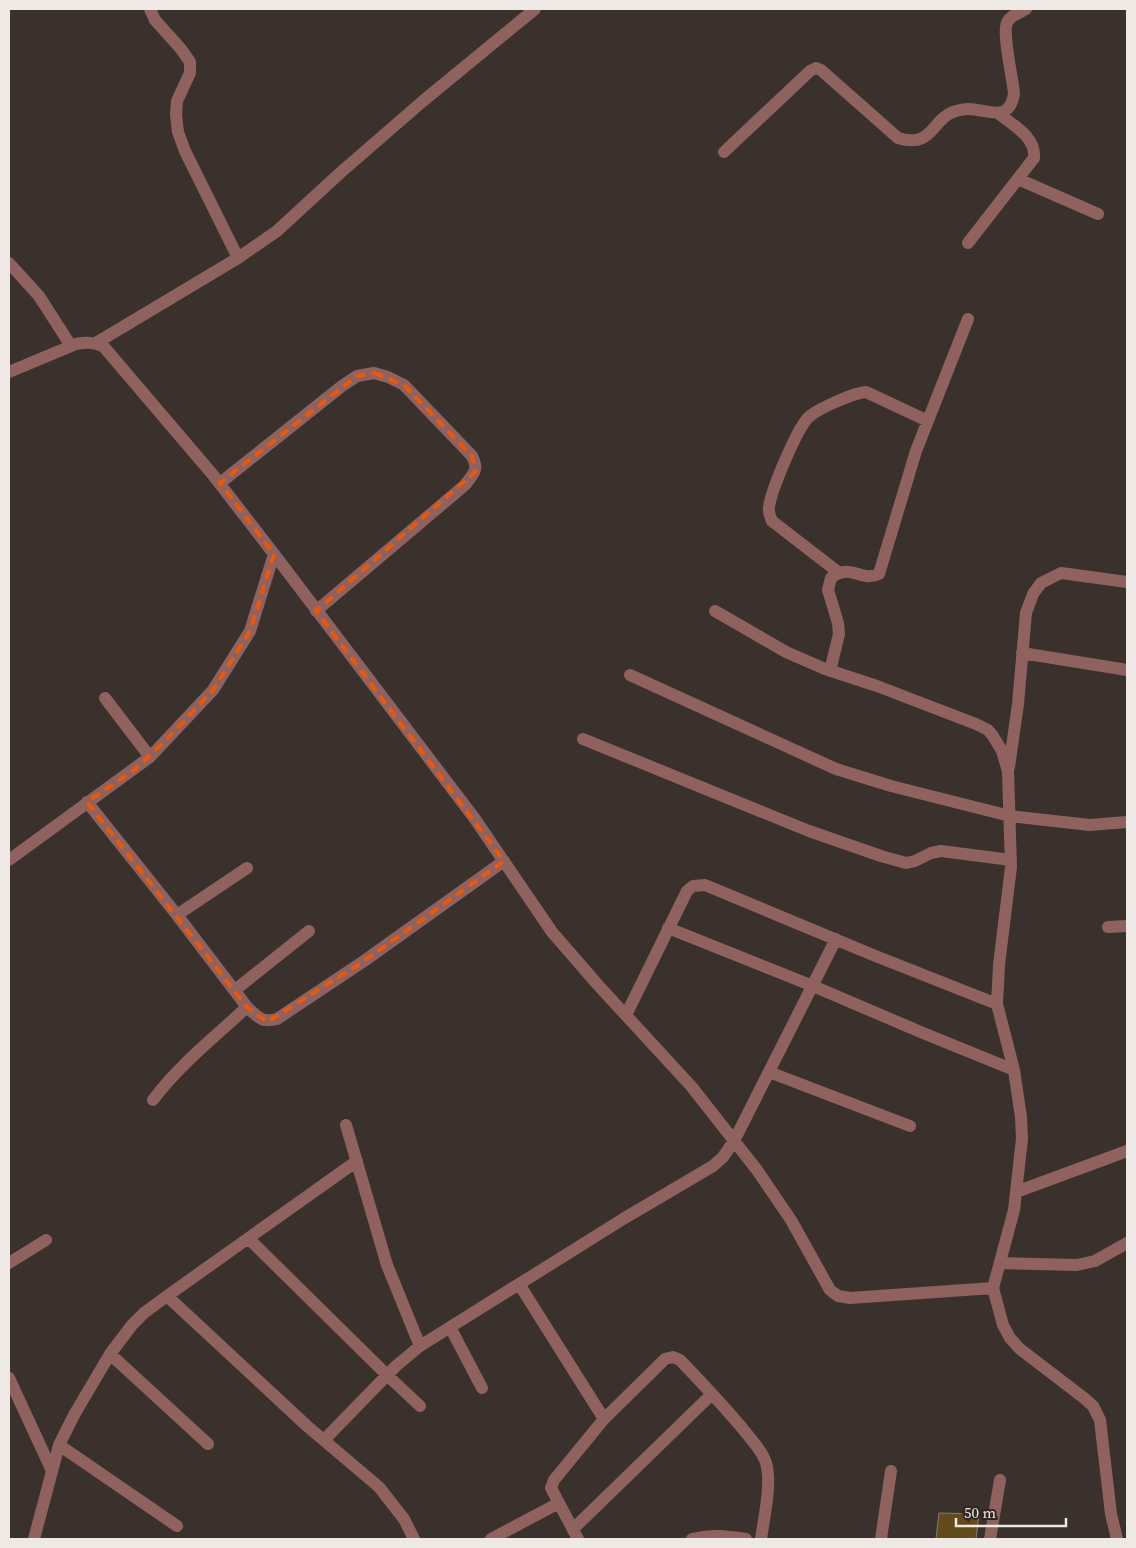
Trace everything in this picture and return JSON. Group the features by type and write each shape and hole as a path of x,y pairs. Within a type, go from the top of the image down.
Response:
{"street":[{"path":"150,9 155,20 190,62 190,73 177,101 178,132 185,152 238,258"},
{"path":"96,343 238,258 277,231 415,108 536,9"},
{"path":"998,114 1006,110 1012,102 1014,94 1006,39 1007,23 1011,17 1026,9"},
{"path":"724,152 810,71 816,68 821,70 898,138 909,142 926,136 950,113 967,109 998,114 1031,140 1035,149 1034,158 968,243"},
{"path":"1018,180 1098,214"},
{"path":"9,263 39,296 71,346"},
{"path":"830,670 839,634 838,623 828,590 830,578 838,572 846,571 872,577 879,574 916,451 968,319"},
{"path":"9,372 71,346 87,342 104,346 220,483 475,819 552,932 691,1086 734,1141 791,1220 830,1290 838,1296 850,1298 993,1288"},
{"path":"220,483 342,386 357,376 374,373 404,385 472,456 476,464 475,472 466,484 316,611"},
{"path":"838,572 772,521 769,513 769,504 780,472 802,426 809,417 818,412 857,393 866,392 928,421"},
{"path":"11,855 150,758 213,690 250,631 274,554"},
{"path":"1118,1539 1111,1514 1100,1420 1093,1406 1020,1349 1010,1338 1003,1325 993,1288 1014,1210 1022,1140 1021,1117 1014,1070 997,1004 999,965 1011,860 1008,772 1018,704 1026,613 1041,583 1061,573 1127,582"},
{"path":"715,611 786,652 988,730 994,736 1002,751 1008,772"},
{"path":"1022,653 1127,670"},
{"path":"630,675 836,769 891,786 1010,816 1090,824 1127,822"},
{"path":"105,698 150,758"},
{"path":"583,738 809,831 881,856 906,863 941,850 1011,860"},
{"path":"87,802 247,1006 267,1022 277,1019 364,961 504,861"},
{"path":"177,915 247,868"},
{"path":"626,1015 686,891 693,886 705,885 997,1004"},
{"path":"1108,927 1127,926"},
{"path":"668,928 1014,1070"},
{"path":"234,990 309,931"},
{"path":"324,1440 387,1375 420,1346 623,1219 713,1166 723,1157 734,1141 836,940"},
{"path":"153,1100 181,1068 247,1006"},
{"path":"769,1072 910,1126"},
{"path":"346,1125 387,1265 420,1346"},
{"path":"1016,1192 1127,1151"},
{"path":"34,1539 59,1445 74,1415 110,1354 138,1319 167,1296 357,1161"},
{"path":"249,1239 420,1406"},
{"path":"9,1263 46,1240"},
{"path":"1000,1263 1077,1265 1095,1262 1127,1243"},
{"path":"520,1284 604,1419"},
{"path":"167,1296 307,1426 379,1487 404,1519 414,1539"},
{"path":"450,1327 482,1388"},
{"path":"110,1354 208,1444"},
{"path":"712,1394 576,1534 551,1488 554,1480 604,1419 665,1359 673,1357 680,1360 712,1394 730,1414 759,1449 766,1461 768,1470 767,1490 761,1539"},
{"path":"9,1378 52,1471"},
{"path":"59,1445 177,1526"},
{"path":"881,1539 891,1471"},
{"path":"990,1539 1000,1480"},
{"path":"491,1539 559,1503"},
{"path":"692,1539 709,1535 724,1535 746,1539"}],"highlighted area":[{"path":"374,373 404,385 472,456 475,472 316,611 504,861 364,961 267,1022 247,1007 87,802 133,771 167,739 213,690 250,631 274,554 220,483 357,376"}],"building":[{"path":"939,1513 979,1514 976,1539 936,1539"}]}
